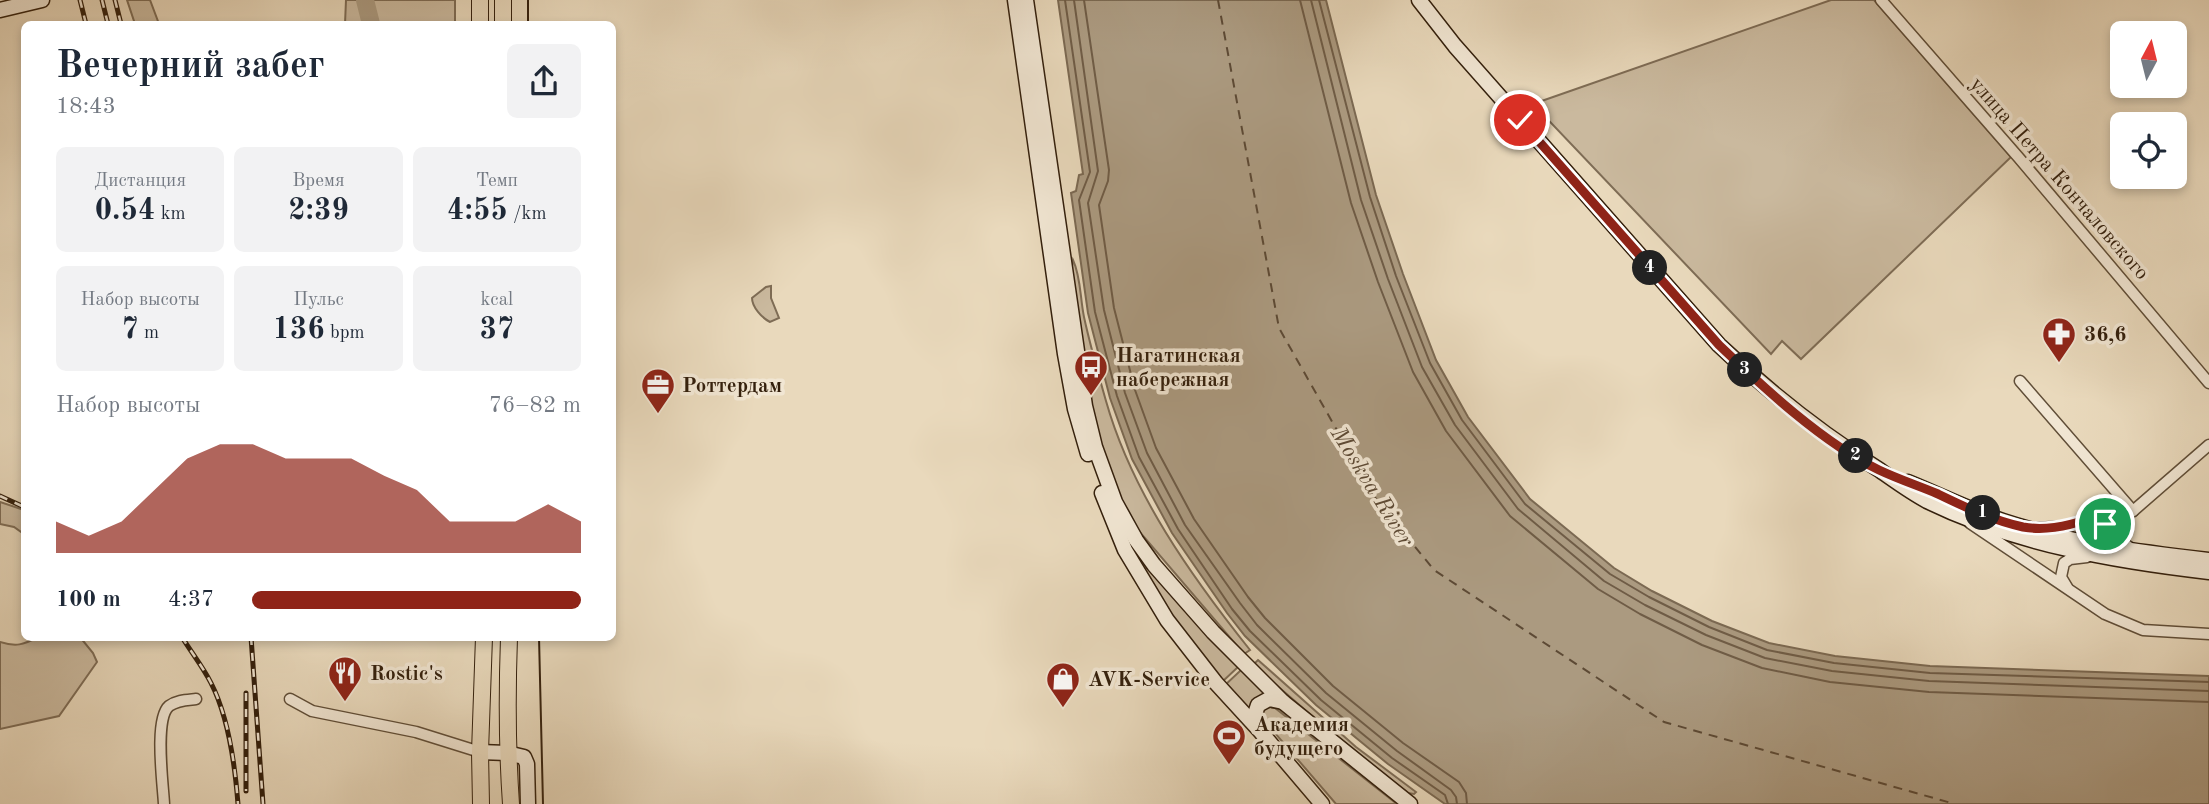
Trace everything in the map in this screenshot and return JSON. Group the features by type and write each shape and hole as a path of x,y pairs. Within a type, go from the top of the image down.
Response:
{"main road":[{"path":"0,10 42,0"},
{"path":"480,0 480,21"},
{"path":"503,0 503,21"},
{"path":"1015,0 1065,354 1086,451 1125,550 1157,605 1216,683 1322,804"},
{"path":"1026,0 1084,398 1095,447 1115,502 1136,540 1154,565 1213,632 1283,702 1410,804"},
{"path":"1419,0 1455,46 1719,345 1798,416 1850,453 1925,500 1959,515 2040,542 2105,557 2209,572"},
{"path":"1878,469 1969,508 2024,527 2074,540 2209,560"},
{"path":"481,804 484,641"},
{"path":"509,641 507,689 511,804"},
{"path":"1260,731 1254,717 1258,705 1269,699 1283,702"},
{"path":"480,752 508,753 524,757 527,764 528,804"}],"street":[{"name":"улица Петра Кончаловского","path":"1881,0 2209,383"},
{"path":"2020,381 2133,511"},
{"path":"2024,527 2069,526 2106,512 2133,511 2209,445"},
{"path":"2106,512 2105,530 2108,535 2144,552"},
{"path":"1959,515 2105,614 2143,630 2209,634"},
{"path":"2067,587 2061,577 2064,563 2079,557 2105,557"},
{"path":"164,804 161,740 163,717 170,705 196,699"},
{"path":"290,699 312,711 416,732 480,752"}],"shaded area":[{"path":"127,0 150,0 158,21 134,21"},
{"path":"346,0 455,0 455,21 345,21"},
{"path":"1831,0 1874,0 2011,157 1801,359 1782,341 1771,354 1533,104"},
{"path":"1073,260 1079,280 1086,328 1100,380 1117,435 1131,468 1147,501 1185,563 1250,650 1244,654 1138,530 1120,498 1098,436 1086,384 1071,273"},
{"path":"771,286 771,298 779,318 770,322 758,312 752,298"},
{"path":"0,502 21,509 21,532 14,527 0,524"},
{"path":"1127,538 1147,568 1238,667 1221,683 1158,597"},
{"path":"83,641 97,662 59,716 0,729 0,642"},
{"path":"1258,660 1356,747 1416,792 1408,793 1356,754 1253,665"},
{"path":"1241,670 1266,693 1254,699 1248,712 1224,686"},
{"path":"1268,707 1275,708 1397,804 1336,804 1262,718 1263,710"}],"water":[{"name":"Moskva River","path":"1058,0 1326,0 1376,195 1436,360 1468,417 1530,499 1614,568 1652,591 1712,621 1769,643 1835,656 1930,666 2209,676 2209,804 1445,804 1388,764 1316,705 1245,636 1172,533 1132,459 1110,398 1088,313 1071,193 1076,191 1079,175 1083,174"}],"waterway":[{"path":"365,0 370,21"}],"ferry route":[{"path":"1218,0 1279,328 1376,499 1434,570 1664,722 1955,804"}],"tram line":[{"path":"528,0 528,21"},
{"path":"539,641 543,804"}],"railway":[{"path":"80,0 85,21"},
{"path":"102,0 107,21"},
{"path":"115,0 120,21"},
{"path":"0,496 21,506"},
{"path":"185,641 208,677 227,726 238,804"},
{"path":"251,641 263,804"},
{"path":"246,693 246,791"}],"place":[{"name":"36,6","path":"2059,364"},
{"name":"Нагатинская набережная","path":"1091,397"},
{"name":"Роттердам","path":"658,415"},
{"name":"Rostic's","path":"345,703"},
{"name":"AVK-Service","path":"1063,709"},
{"name":"Академия будущего","path":"1229,766"}],"route":[{"path":"1520,120 1719,345 1798,416 1850,453 1878,469 1969,508 2024,527 2069,526 2106,512 2105,524"}]}
